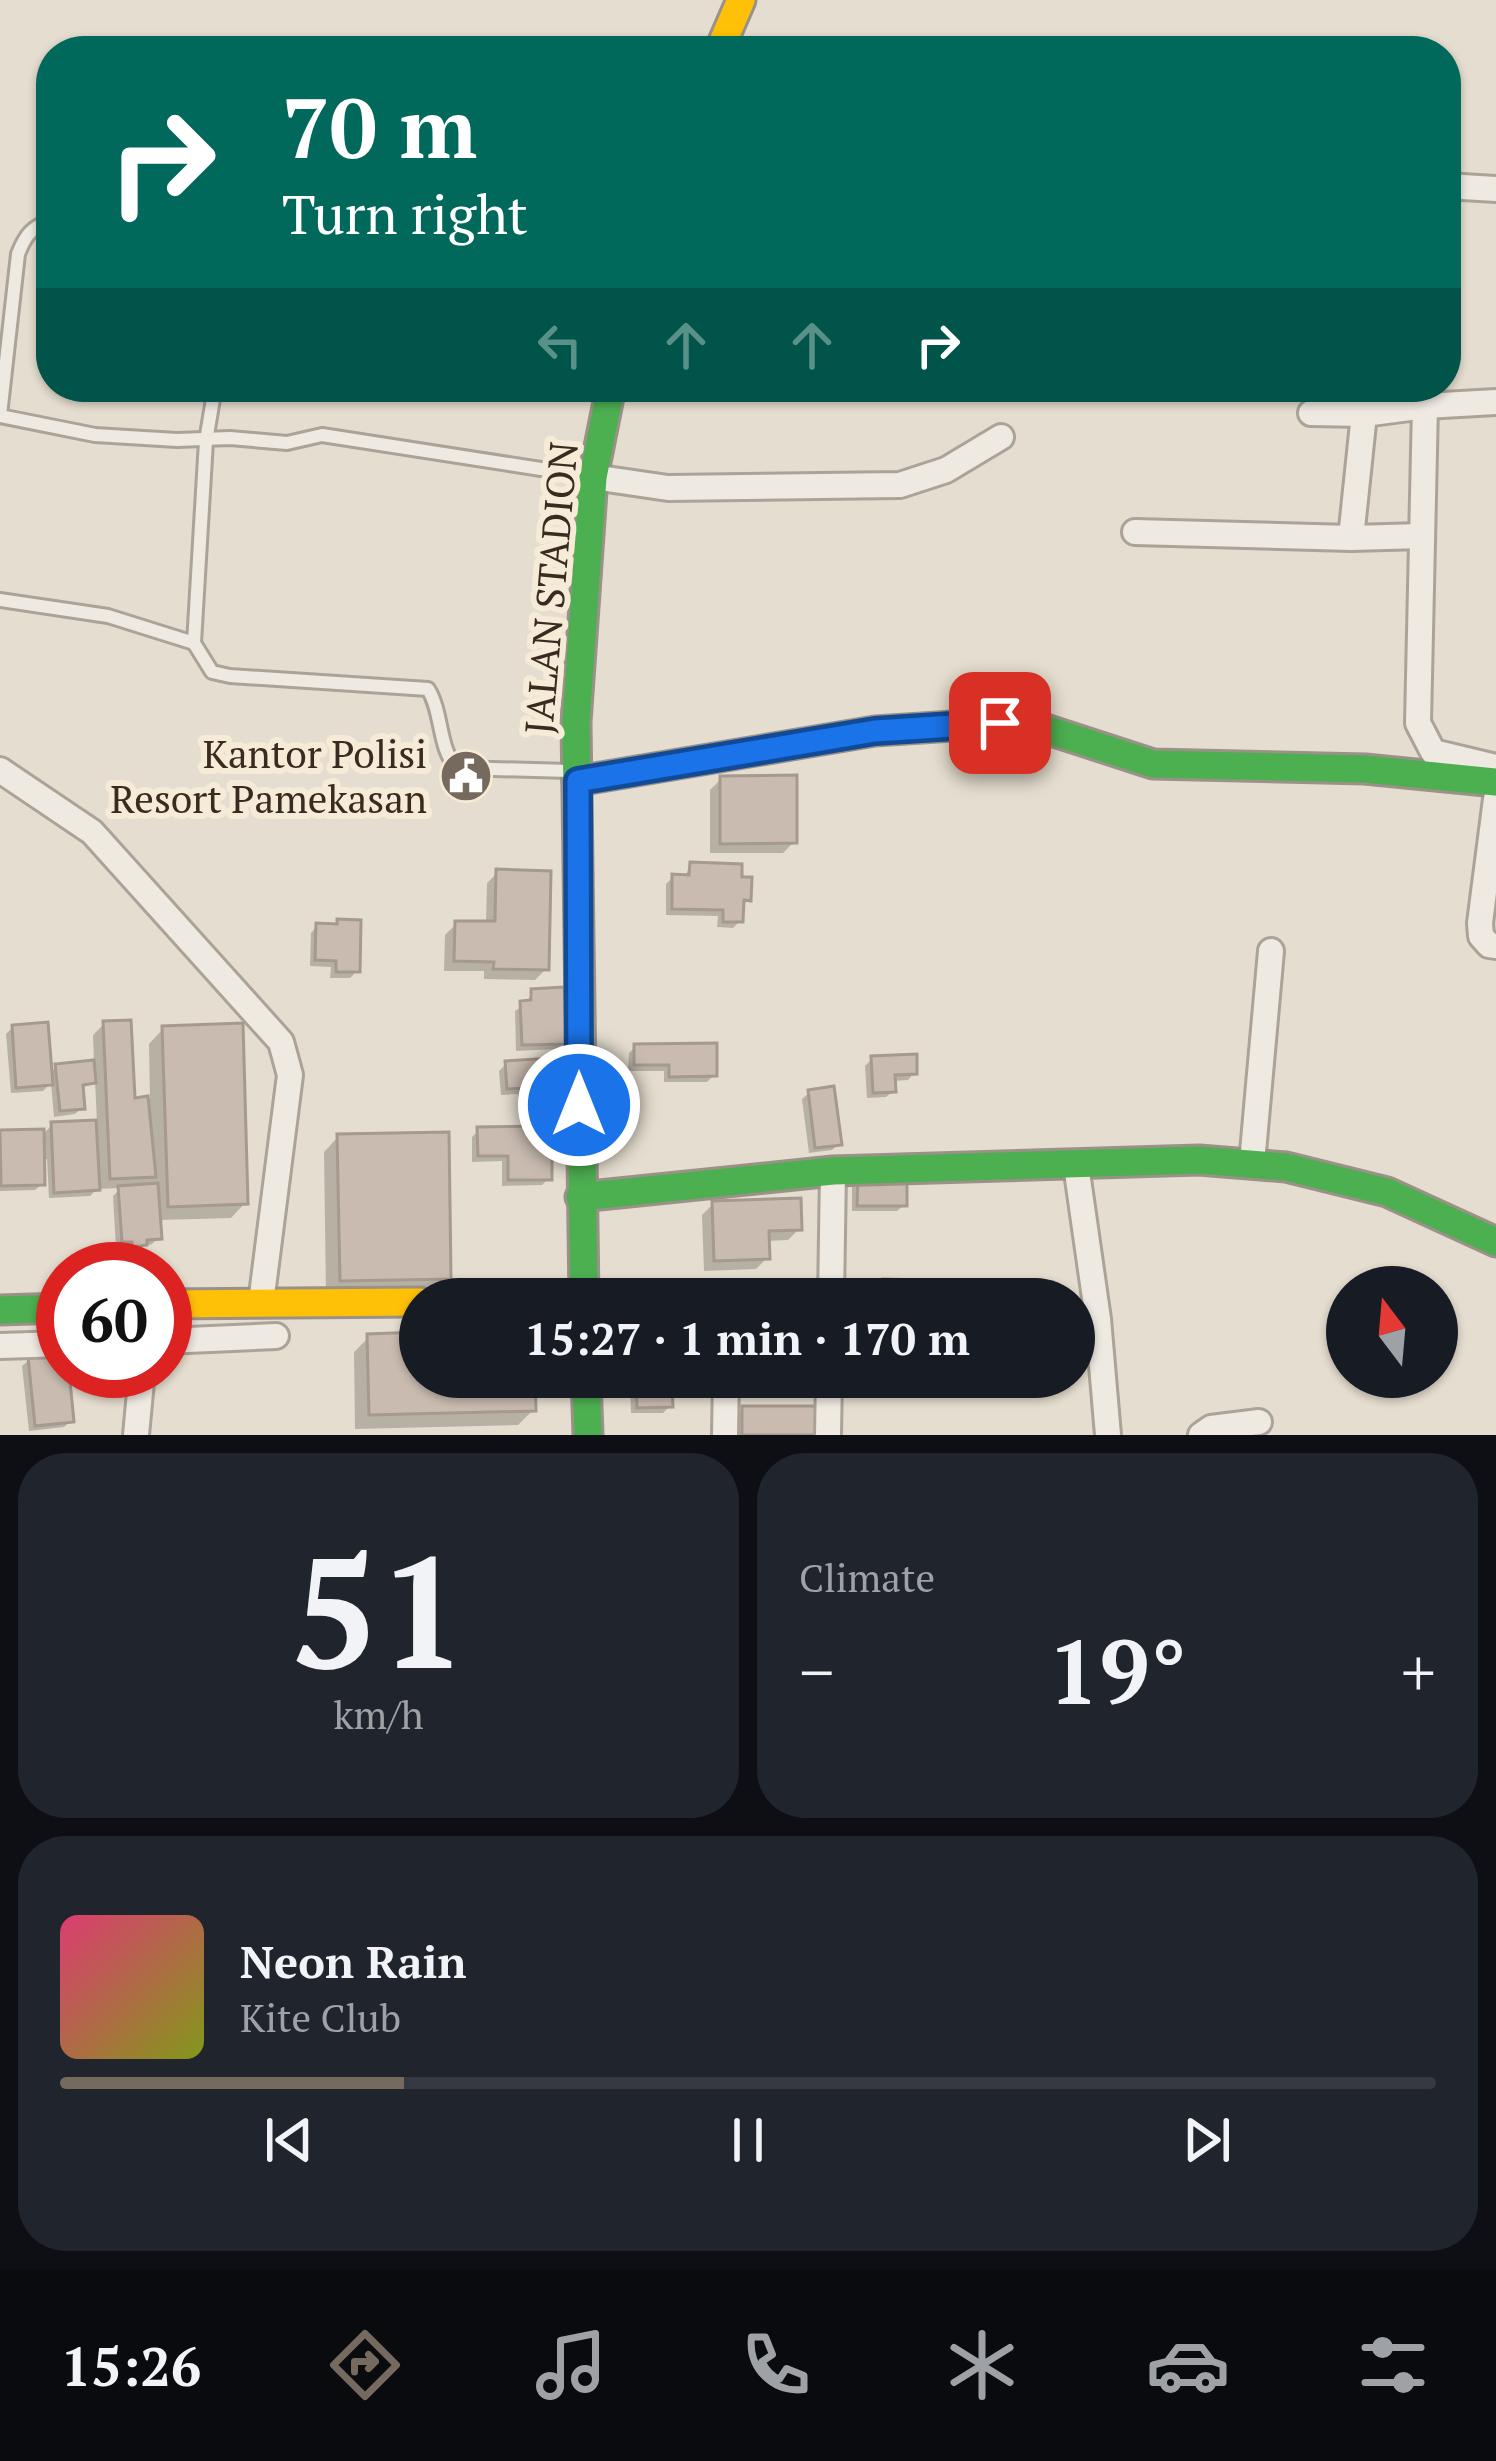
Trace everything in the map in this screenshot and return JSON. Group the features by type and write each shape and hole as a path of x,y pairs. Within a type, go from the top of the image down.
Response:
{"street":[{"path":"725,36 741,0"},
{"path":"1461,187 1496,189"},
{"name":"JALAN STADION","path":"583,1278 576,722 593,477 607,402"},
{"path":"1311,412 1364,414 1496,402"},
{"path":"1425,406 1418,723 1433,752 1496,767"},
{"path":"1351,538 1364,414"},
{"path":"593,477 705,489 900,484 946,470 1000,437"},
{"path":"1135,532 1422,536"},
{"path":"577,776 875,731 1020,723 1154,764 1320,767 1496,782"},
{"path":"0,770 92,832 280,1042 290,1076 274,1303"},
{"path":"1496,799 1480,923 1481,936 1496,946"},
{"path":"1252,1163 1271,951"},
{"path":"580,1197 833,1171 1199,1160 1252,1163 1388,1192 1496,1243"},
{"path":"1076,1165 1098,1318 1108,1435"},
{"path":"830,1278 833,1171"},
{"path":"192,1304 399,1302"},
{"path":"0,1310 36,1309"},
{"path":"192,1339 276,1336"},
{"path":"0,1346 36,1345"},
{"path":"136,1435 139,1398"},
{"path":"587,1398 588,1435"},
{"path":"725,1435 726,1398"},
{"path":"828,1435 829,1398"},
{"path":"1201,1435 1211,1428 1259,1422"}],"lane":[{"path":"36,226 18,254 0,416 94,435 287,443 322,435 593,477"},
{"path":"212,402 194,643 212,672 428,689 450,761 458,769 577,776"},
{"path":"0,600 107,616 194,643"}],"building":[{"path":"797,775 797,843 720,844 720,776"},
{"path":"690,862 742,864 742,877 752,877 751,901 744,900 743,922 723,922 723,910 672,909 672,874 689,875"},
{"path":"496,869 551,871 549,970 493,969 494,962 454,961 455,921 495,921"},
{"path":"337,919 361,920 360,972 336,972 336,961 315,960 316,923 337,924"},
{"path":"564,987 567,1044 522,1045 520,1001 531,1000 531,989"},
{"path":"131,1020 135,1098 148,1096 156,1177 110,1179 103,1021"},
{"path":"48,1022 53,1085 16,1088 12,1025"},
{"path":"243,1023 248,1204 168,1207 162,1026"},
{"path":"717,1043 717,1076 669,1077 669,1065 634,1065 634,1044"},
{"path":"917,1054 917,1074 895,1075 896,1092 873,1093 871,1056"},
{"path":"552,1058 554,1103 524,1104 523,1088 507,1089 505,1061"},
{"path":"94,1060 96,1083 83,1085 85,1109 60,1111 55,1064"},
{"path":"834,1086 842,1145 815,1148 808,1090"},
{"path":"96,1120 100,1190 54,1193 51,1122"},
{"path":"552,1126 552,1180 508,1180 508,1156 478,1156 477,1127"},
{"path":"44,1129 45,1185 1,1186 0,1130"},
{"path":"449,1132 451,1278 340,1281 337,1134"},
{"path":"858,1177 907,1183 907,1206 857,1206"},
{"path":"158,1183 162,1239 122,1242 118,1186"},
{"path":"801,1198 802,1230 769,1231 770,1259 714,1261 712,1201"},
{"path":"399,1333 399,1398 536,1398 536,1411 369,1415 367,1334"},
{"path":"36,1356 36,1398 72,1398 74,1422 35,1426 28,1357"},
{"path":"637,1398 673,1398 673,1407 637,1408"},
{"path":"742,1406 821,1406 821,1435 742,1435"}],"traffic: fast":[{"path":"584,1278 576,722 593,477 608,402"},
{"path":"577,781 875,731 1000,723 1036,726 1153,764 1365,769 1496,782"},
{"path":"580,1197 833,1171 1199,1160 1286,1167 1387,1192 1496,1242"},
{"path":"0,1310 36,1309"},
{"path":"587,1398 588,1435"}],"traffic: slow":[{"path":"725,36 741,0"},
{"path":"192,1304 399,1302"}],"place":[{"name":"Kantor Polisi Resort Pamekasan","path":"466,776"}],"route":[{"path":"579,1105 578,781 875,731 1000,723"}]}
